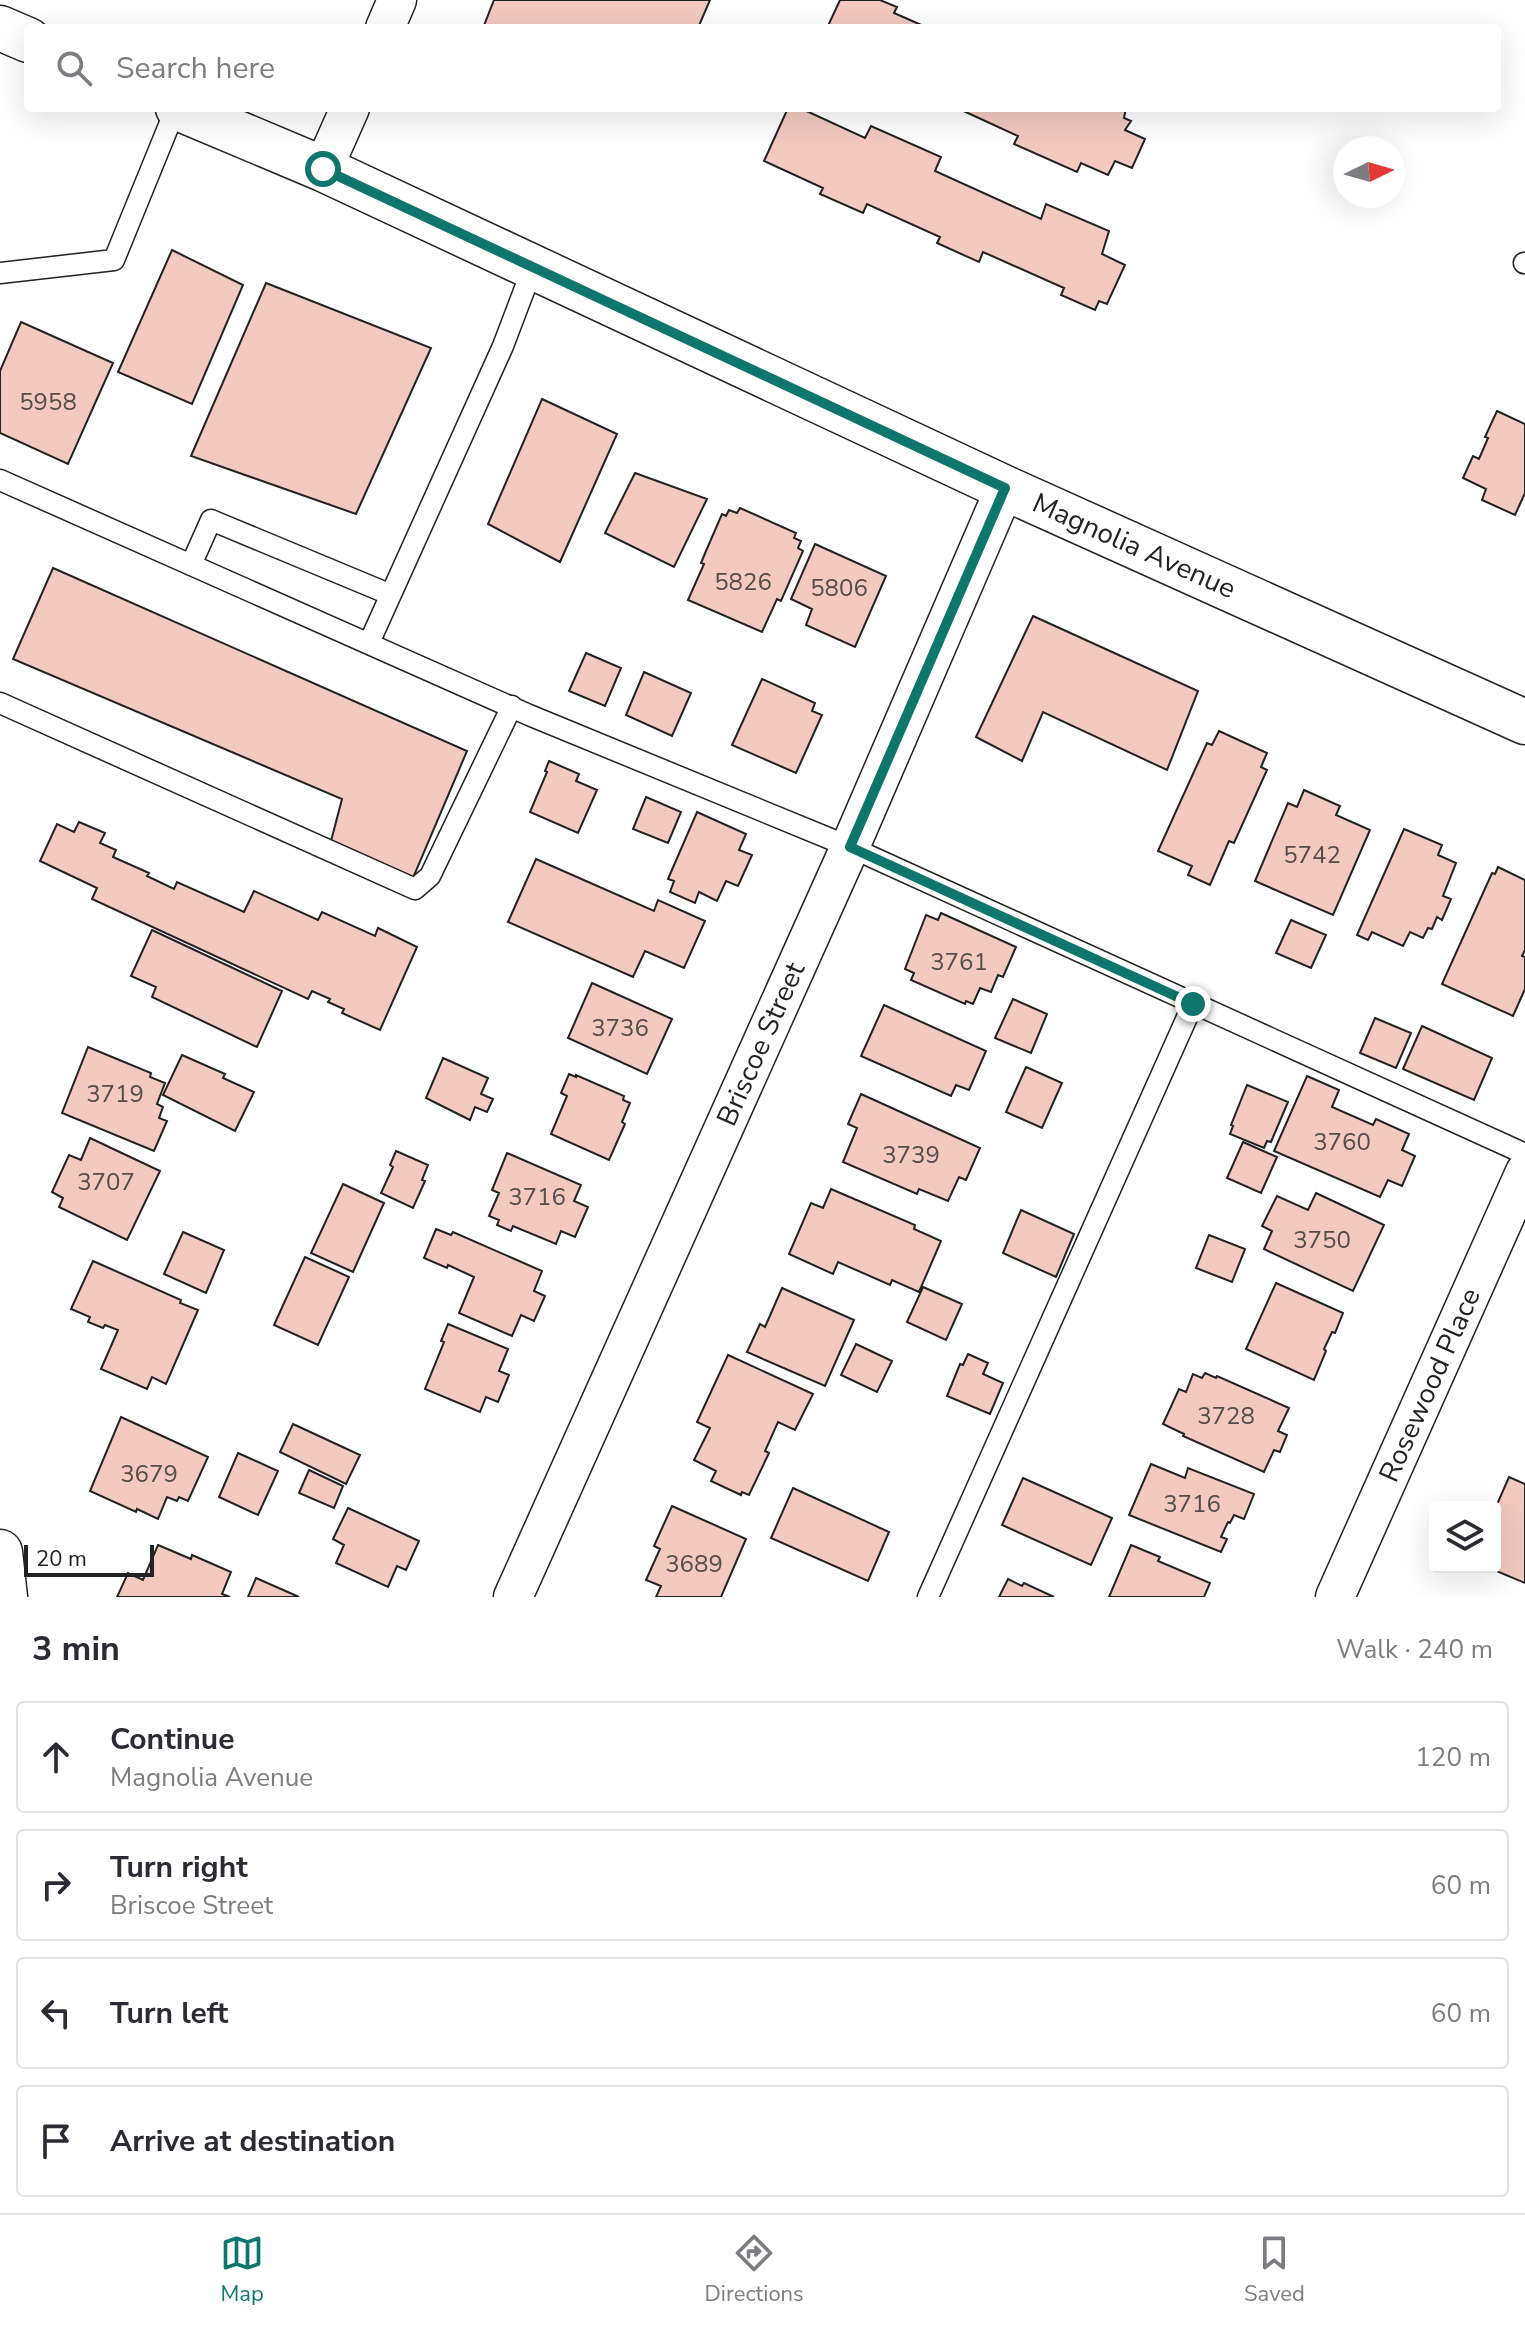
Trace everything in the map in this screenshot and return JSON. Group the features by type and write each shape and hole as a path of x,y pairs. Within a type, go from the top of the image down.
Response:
{"main road":[{"path":"0,28 24,38"},
{"name":"Magnolia Avenue","path":"187,112 323,169 1005,488 1525,722"},
{"path":"0,1552 5,1597"}],"street":[{"path":"387,24 397,0"},
{"path":"323,169 348,112"},
{"name":"Briscoe Street","path":"513,1597 850,847 1005,488"},
{"name":"Rosewood Place","path":"1335,1597 1525,1172"}],"lane":[{"path":"0,273 114,260 175,112"},
{"path":"369,643 503,346 533,267"},
{"path":"0,480 512,706 850,847 1525,1154"},
{"path":"191,565 211,520 389,594"},
{"path":"0,703 415,889 430,876 512,706"},
{"path":"928,1597 1193,1004"}],"building":[{"path":"494,0 710,0 700,24 485,24"},
{"path":"840,0 880,0 897,7 894,13 919,24 829,24"},
{"path":"786,112 809,112 865,138 871,126 941,157 935,171 1041,219 1046,204 1109,231 1102,254 1125,265 1107,304 1099,301 1095,310 1061,295 1064,288 983,252 979,262 937,243 940,237 867,204 863,213 820,194 823,188 764,161"},
{"path":"966,112 1125,112 1124,118 1131,121 1125,130 1145,139 1132,168 1115,161 1108,175 1081,163 1077,172 1014,144 1018,136"},
{"path":"172,250 243,285 192,404 118,372"},
{"path":"266,283 431,348 356,514 191,456"},
{"path":"21,322 113,363 68,464 0,433 0,371"},
{"path":"542,399 617,434 560,562 488,524"},
{"path":"1497,411 1525,424 1525,493 1515,515 1482,500 1486,489 1463,478 1473,456 1479,459"},
{"path":"635,473 707,499 674,567 605,533"},
{"path":"740,508 796,533 794,538 801,541 798,548 803,551 781,601 777,599 762,632 688,600 722,514 726,516 729,510 737,513"},
{"path":"815,544 886,576 855,647 806,625 812,609 791,599"},
{"path":"53,568 467,751 413,878 331,841 342,799 13,659"},
{"path":"1033,616 1198,691 1167,770 1043,712 1022,761 976,737"},
{"path":"586,653 621,668 605,706 569,691"},
{"path":"644,672 691,693 672,736 626,715"},
{"path":"762,679 815,703 812,711 822,715 796,773 732,745"},
{"path":"1219,731 1267,753 1261,767 1267,770 1234,843 1229,841 1210,885 1188,875 1192,866 1158,851 1207,743 1212,745"},
{"path":"549,761 579,774 576,781 597,790 578,833 530,812"},
{"path":"1304,790 1340,806 1336,815 1370,830 1333,915 1255,881 1288,803 1297,807"},
{"path":"646,797 681,812 668,843 633,829"},
{"path":"697,812 746,834 739,850 752,855 738,886 726,881 717,901 699,892 695,903 670,892 674,881 668,879"},
{"path":"79,822 105,833 100,843 116,850 113,857 149,873 147,876 174,889 177,882 244,912 254,891 318,920 322,912 375,936 378,928 417,947 380,1030 342,1013 344,1009 328,1002 330,999 312,991 308,999 92,899 97,888 40,861 57,824 74,832"},
{"path":"1404,829 1442,845 1438,855 1456,863 1443,896 1451,899 1442,920 1437,917 1432,929 1428,928 1423,938 1410,932 1403,946 1372,932 1368,940 1357,935"},
{"path":"536,859 654,911 658,900 705,921 684,968 645,951 633,977 508,922"},
{"path":"1498,867 1525,880 1525,950 1522,956 1525,957 1525,989 1513,1016 1442,984 1492,873 1495,874"},
{"path":"941,913 1016,947 1003,977 998,975 991,992 980,988 973,1004 966,1001 965,1004 911,980 914,973 905,969 926,915 938,920"},
{"path":"1291,920 1326,935 1311,968 1276,953"},
{"path":"152,930 282,991 257,1047 152,997 156,987 131,976"},
{"path":"592,983 672,1019 647,1074 568,1038"},
{"path":"1013,999 1047,1014 1031,1053 995,1038"},
{"path":"884,1005 986,1051 969,1090 956,1085 951,1096 861,1056"},
{"path":"1375,1018 1411,1033 1396,1068 1360,1053"},
{"path":"1422,1026 1492,1058 1474,1100 1403,1069"},
{"path":"88,1047 151,1073 150,1077 165,1083 157,1104 163,1107 159,1118 167,1121 154,1151 62,1113"},
{"path":"182,1055 225,1074 223,1078 254,1092 235,1131 163,1095"},
{"path":"443,1058 488,1078 481,1094 493,1099 487,1112 475,1107 470,1120 426,1098"},
{"path":"1026,1067 1062,1083 1042,1128 1006,1112"},
{"path":"569,1074 624,1096 623,1100 630,1103 622,1122 625,1124 609,1160 551,1134 567,1096 561,1093"},
{"path":"1307,1076 1339,1090 1332,1107 1373,1125 1376,1119 1409,1134 1402,1150 1415,1156 1402,1186 1388,1180 1380,1197 1274,1151"},
{"path":"1247,1085 1288,1102 1271,1142 1267,1141 1264,1148 1230,1134"},
{"path":"861,1094 980,1148 966,1180 959,1177 948,1201 919,1189 917,1194 843,1162 857,1128 848,1124"},
{"path":"90,1138 160,1171 127,1240 59,1207 63,1198 52,1192 69,1155 81,1160"},
{"path":"1243,1142 1277,1157 1261,1193 1227,1178"},
{"path":"396,1151 428,1165 422,1180 425,1181 413,1208 381,1193 393,1167 390,1165"},
{"path":"507,1153 581,1185 574,1201 588,1207 575,1237 561,1231 556,1244 513,1226 511,1231 497,1225 499,1220 489,1216 499,1193 492,1190"},
{"path":"343,1184 384,1203 353,1272 311,1253"},
{"path":"831,1189 915,1225 914,1229 941,1241 919,1292 892,1280 890,1285 838,1262 833,1274 789,1254 811,1203 823,1208"},
{"path":"1316,1193 1384,1225 1353,1291 1264,1249 1272,1231 1262,1226 1277,1196 1308,1210"},
{"path":"1021,1210 1074,1234 1056,1277 1003,1253"},
{"path":"436,1229 451,1235 453,1232 542,1271 534,1291 545,1296 534,1321 521,1315 512,1336 459,1313 474,1277 424,1258"},
{"path":"183,1232 224,1250 206,1293 164,1274"},
{"path":"1209,1235 1245,1249 1232,1282 1196,1268"},
{"path":"305,1257 349,1277 318,1345 274,1325"},
{"path":"93,1261 198,1310 166,1384 152,1377 147,1389 101,1369 118,1330 88,1322 90,1317 71,1309"},
{"path":"1276,1283 1343,1313 1324,1349 1326,1351 1314,1380 1246,1349"},
{"path":"923,1287 962,1304 946,1340 907,1322"},
{"path":"782,1288 854,1320 825,1386 747,1352 760,1324 765,1327"},
{"path":"448,1324 508,1349 499,1371 509,1375 498,1402 486,1397 480,1412 425,1389"},
{"path":"856,1344 892,1361 877,1392 841,1375"},
{"path":"968,1354 988,1363 983,1374 1003,1383 990,1414 947,1396 960,1364 963,1365"},
{"path":"728,1355 813,1394 795,1430 778,1422 765,1451 769,1453 749,1495 742,1492 741,1495 711,1481 716,1471 694,1460 710,1428 697,1422"},
{"path":"1205,1373 1289,1408 1278,1431 1287,1435 1280,1452 1274,1450 1264,1472 1163,1424 1179,1389 1186,1392 1193,1374 1202,1378"},
{"path":"121,1417 208,1457 188,1501 167,1497 158,1519 90,1491"},
{"path":"293,1424 360,1455 346,1484 280,1452"},
{"path":"238,1453 278,1471 258,1515 219,1497"},
{"path":"1151,1464 1185,1478 1188,1468 1254,1494 1244,1519 1234,1515 1228,1522 1221,1537 1227,1539 1221,1552 1129,1515"},
{"path":"309,1470 343,1486 334,1508 299,1493"},
{"path":"1509,1477 1525,1484 1525,1583 1501,1573 1501,1501 1498,1501"},
{"path":"1023,1478 1112,1518 1091,1565 1002,1525"},
{"path":"793,1488 889,1532 868,1581 771,1538"},
{"path":"672,1506 746,1539 721,1597 656,1597 661,1586 646,1580 660,1549 654,1546"},
{"path":"348,1508 419,1541 406,1570 397,1566 388,1587 336,1563 344,1545 333,1539"},
{"path":"158,1545 191,1559 192,1555 231,1572 222,1594 230,1597 117,1597 128,1573 143,1580"},
{"path":"1131,1545 1160,1557 1158,1561 1210,1583 1204,1597 1109,1597"},
{"path":"256,1578 299,1597 248,1597"},
{"path":"1008,1579 1022,1586 1024,1583 1054,1597 999,1597"}],"route":[{"path":"323,169 1005,488 850,847 1193,1004"}]}
